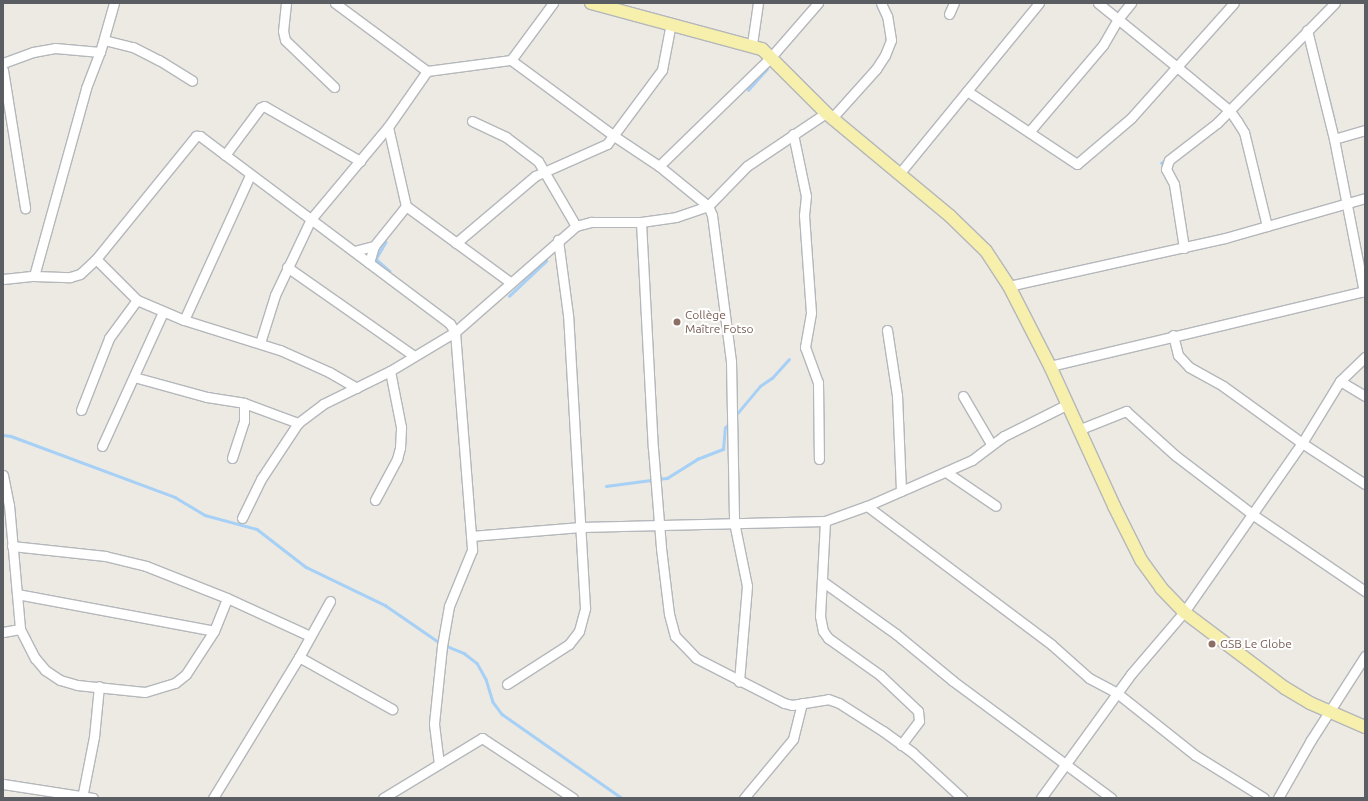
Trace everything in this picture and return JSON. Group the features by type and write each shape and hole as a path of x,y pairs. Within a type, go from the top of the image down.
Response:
{"main road":[{"path":"591,3 752,44 772,57 829,116 950,216 986,251 1009,286 1050,366 1066,405 1141,560 1161,588 1184,612 1285,688 1329,712 1365,727"}],"street":[{"path":"34,276 86,88 104,40 114,3"},
{"path":"286,3 283,31 285,40 334,87"},
{"path":"335,3 427,71 512,60 614,136 659,166 708,206 714,224 731,361 734,522 747,586 740,682"},
{"path":"512,60 553,3"},
{"path":"752,44 758,3"},
{"path":"659,166 772,57 818,3"},
{"path":"242,518 261,479 298,423 323,404 390,370 455,332 510,282 576,226 591,222 640,222 676,217 708,206 747,166 793,134 829,116 876,70 885,55 891,40 887,16 881,3"},
{"path":"949,14 954,3"},
{"path":"899,174 1039,3"},
{"path":"1098,3 1177,66 1230,111 1244,132 1267,226"},
{"path":"1029,132 1103,45 1118,19 1131,3"},
{"path":"967,91 1077,164 1131,118 1234,3"},
{"path":"1184,248 1174,184 1166,164 1230,111 1307,30 1335,3"},
{"path":"456,243 521,186 545,170 597,150 614,136 662,70 671,23"},
{"path":"1050,366 1173,335 1365,292 1334,139 1307,30"},
{"path":"104,40 133,47 192,81"},
{"path":"3,63 33,52 55,48 100,52"},
{"path":"3,70 25,208"},
{"path":"260,343 275,295 311,219 388,127 427,71"},
{"path":"225,155 260,108 264,106 360,161"},
{"path":"472,121 490,127 523,148 545,170 576,226"},
{"path":"388,127 406,206 510,282"},
{"path":"1334,139 1365,130"},
{"path":"793,134 806,196 804,215 811,313 805,347 818,382 819,459"},
{"path":"3,279 34,276 76,276 96,259 191,139 200,136 250,175 443,318 455,332 471,556 449,606 438,672 434,724 439,764"},
{"path":"184,320 250,175"},
{"path":"1009,286 1184,248 1267,226 1346,202 1365,198"},
{"path":"369,263 374,246 406,206"},
{"path":"640,222 653,448 669,614 674,636 696,658 740,682 784,703 802,703 828,699 839,703 902,745 962,798"},
{"path":"507,684 563,649 579,632 585,608 580,544 581,527 568,315 558,240"},
{"path":"354,252 374,246"},
{"path":"96,259 137,300 184,320 260,343 310,362 357,388"},
{"path":"287,267 414,356"},
{"path":"81,410 109,338 137,300"},
{"path":"102,446 163,312"},
{"path":"887,330 897,395 901,491"},
{"path":"1173,335 1178,355 1189,367 1223,386 1302,443 1365,484"},
{"path":"1041,798 1144,657 1184,612 1302,443 1340,381 1365,357"},
{"path":"375,500 397,459 400,448 401,427 390,370"},
{"path":"134,377 207,396 244,402 298,423"},
{"path":"1340,381 1365,396"},
{"path":"963,396 991,444"},
{"path":"232,458 242,427 244,402"},
{"path":"470,536 581,527 734,522 825,521 867,506 972,460 991,444 1066,405"},
{"path":"1078,430 1126,411 1176,456 1252,514 1365,591"},
{"path":"946,472 996,506"},
{"path":"3,475 20,629 35,658 45,670 60,680 77,685 99,686 145,692 175,683 186,674 214,631 227,598"},
{"path":"867,506 1052,645 1089,678 1117,693 1195,755 1264,798"},
{"path":"825,521 820,616 823,631 828,638 880,675 918,711 919,721 902,745"},
{"path":"12,546 105,556 146,566 227,598 310,636"},
{"path":"822,581 896,634 1065,765 1111,798"},
{"path":"17,594 214,631"},
{"path":"213,798 299,657 330,601"},
{"path":"3,632 20,629"},
{"path":"1278,798 1329,712 1365,656"},
{"path":"299,657 392,709"},
{"path":"82,797 94,737 99,686"},
{"path":"744,798 793,738 802,703"},
{"path":"383,798 395,796 439,764 482,738 574,798"},
{"path":"3,784 93,798"}],"waterway":[{"path":"748,90 767,69"},
{"path":"1325,83 1334,120"},
{"path":"1161,163 1167,159"},
{"path":"386,242 376,259 390,271"},
{"path":"509,296 546,261"},
{"path":"735,416 760,386 772,378 789,359"},
{"path":"606,486 667,478 697,459 723,449 725,428 729,423"},
{"path":"3,435 11,436 175,497 205,515 257,529 306,567 385,605 440,643"},
{"path":"444,645 464,653 477,663 486,679 493,702 502,714 622,798"}],"place":[{"name":"Collège Maître Fotso","path":"677,322"},
{"name":"GSB Le Globe","path":"1212,644"}]}
